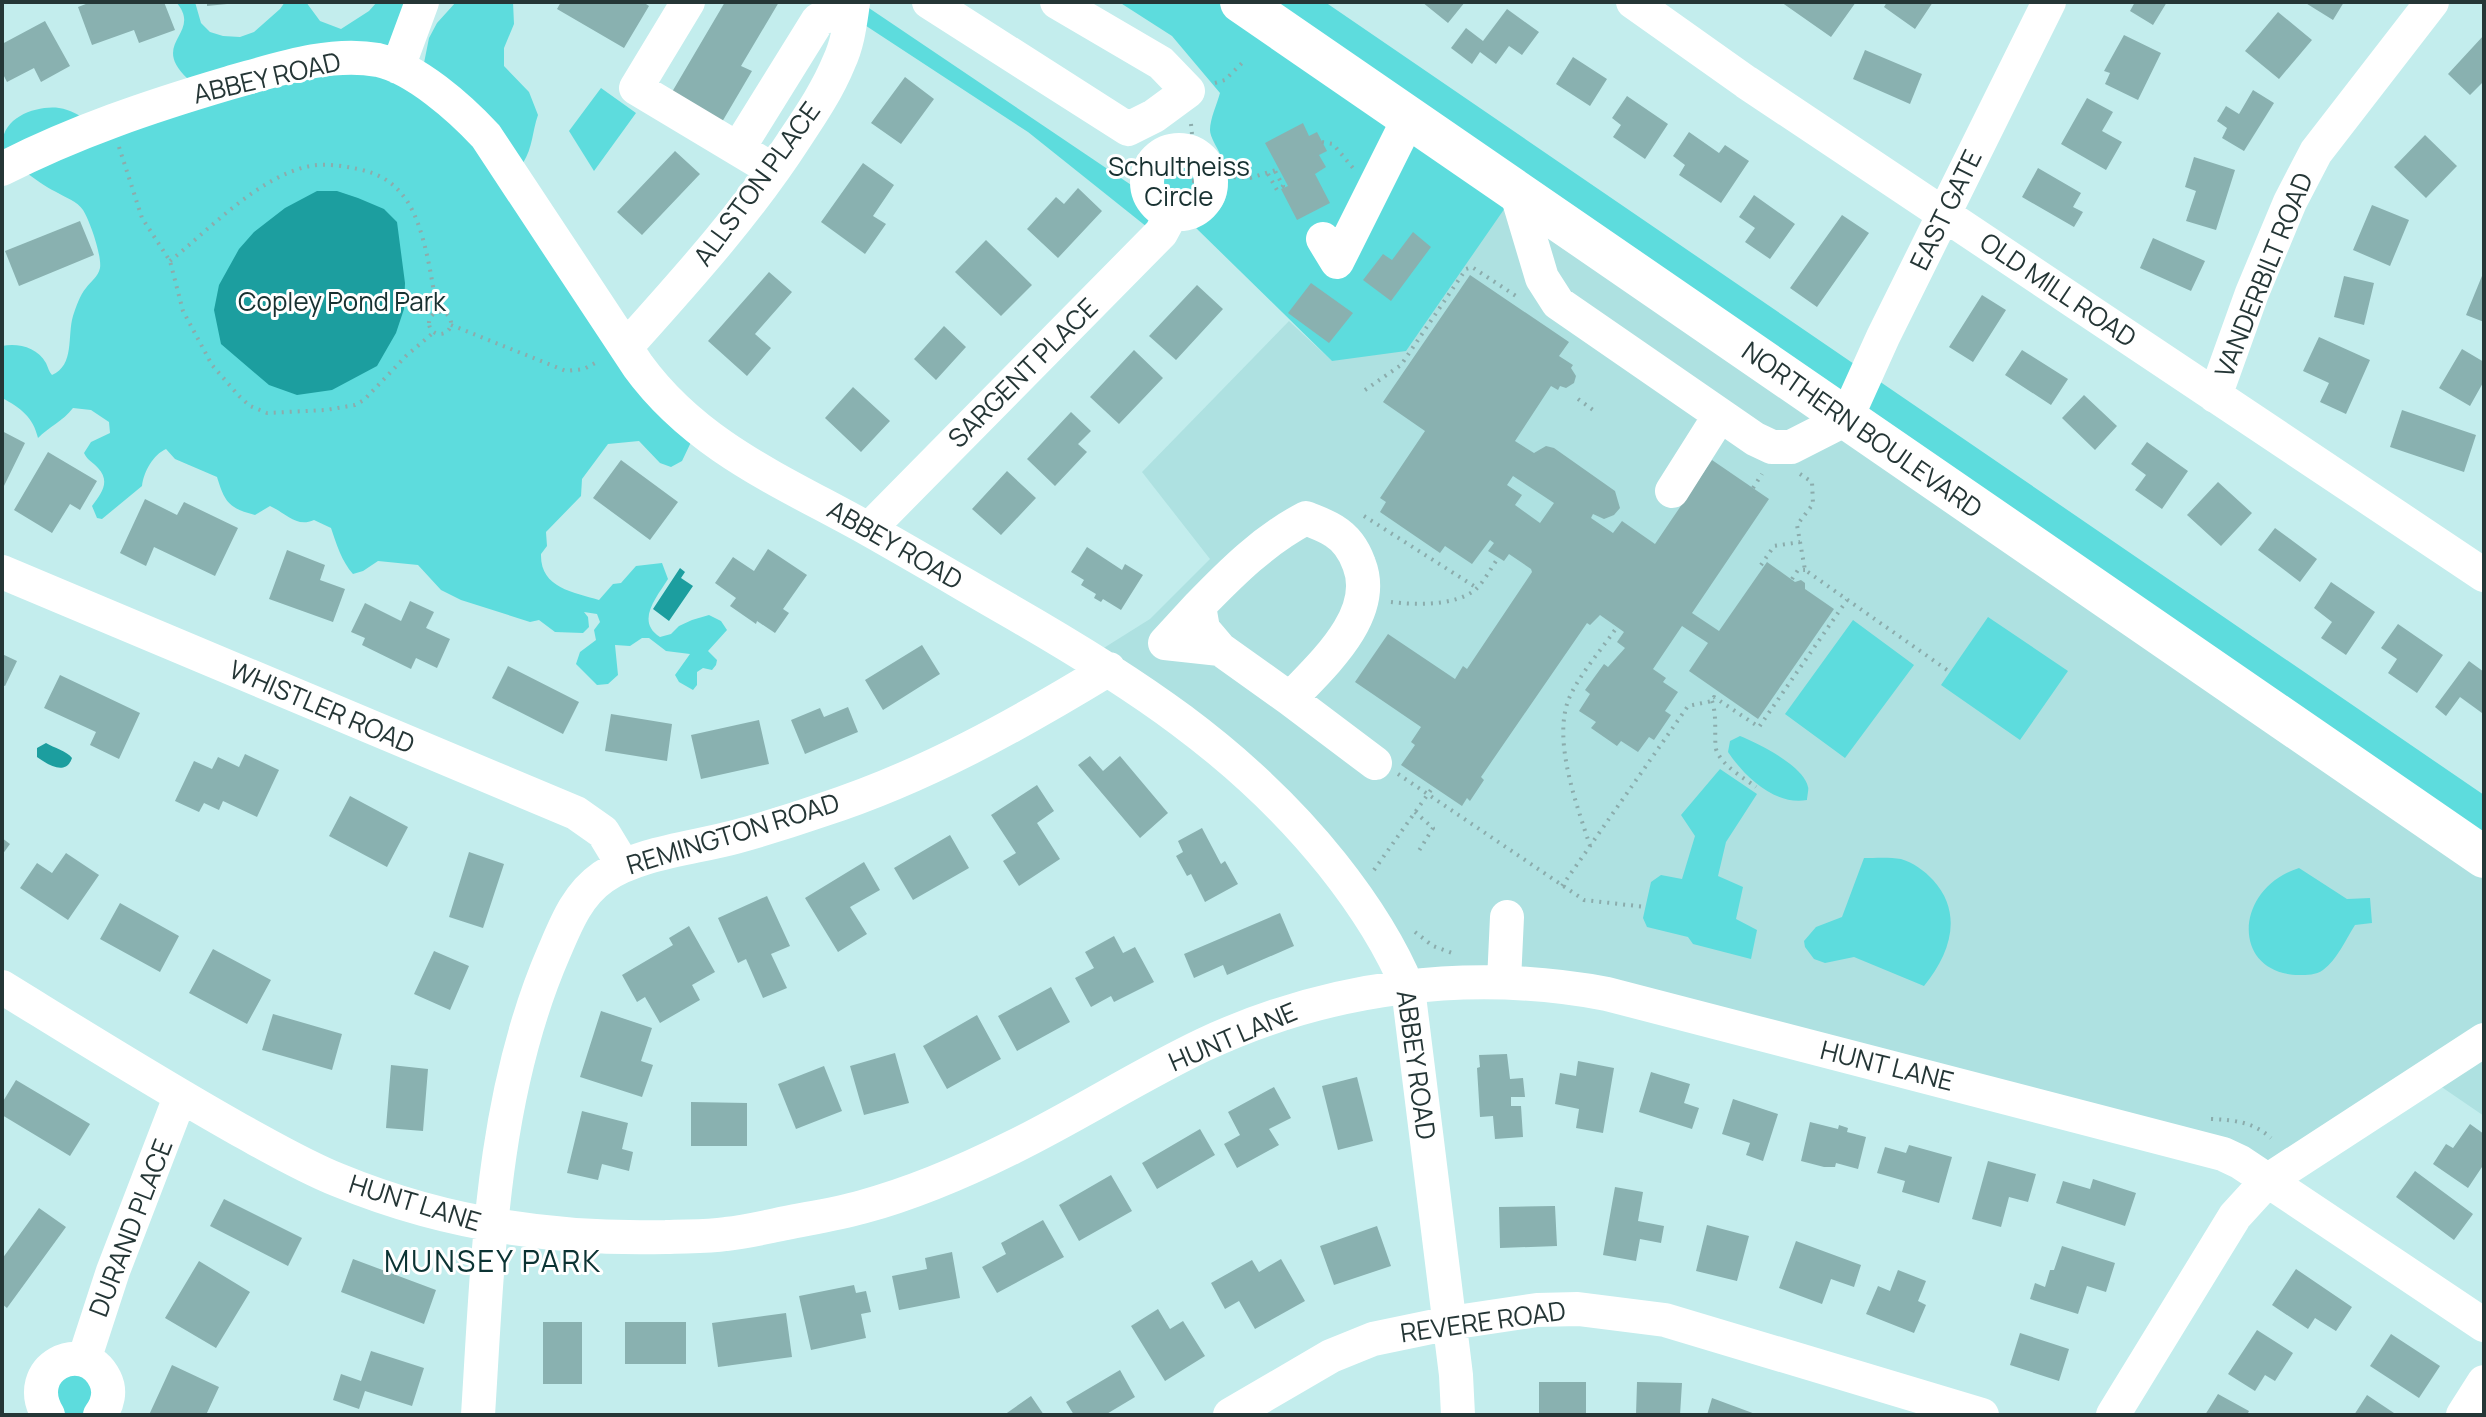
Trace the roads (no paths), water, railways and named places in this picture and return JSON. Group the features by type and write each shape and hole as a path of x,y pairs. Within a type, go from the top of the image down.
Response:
{"main road":[{"name":"NORTHERN BOULEVARD","path":"1241,2 2484,857"}],"street":[{"path":"398,67 422,2"},
{"path":"688,2 636,88 773,170"},
{"path":"738,149 818,20 852,2 867,2"},
{"name":"ALLSTON PLACE","path":"626,347 688,279 773,170 813,111 840,61 849,34 852,2"},
{"path":"929,2 1128,129 1154,116 1188,91 1161,63 1057,2"},
{"name":"EAST GATE","path":"1846,419 1883,337 2049,2"},
{"name":"VANDERBILT ROAD","path":"2215,396 2252,293 2290,202 2316,152 2432,2"},
{"name":"OLD MILL ROAD","path":"1648,7 1746,82 2215,396 2481,563"},
{"name":"ABBEY ROAD","path":"2,169 109,122 264,73 320,60 356,58 398,67 454,105 486,136 661,397 712,441 1117,675 1184,720 1257,781 1300,826 1368,911 1395,957 1408,988 1450,1323 1458,1415"},
{"path":"1323,239 1337,262 1409,118"},
{"path":"1174,150 1194,154 1202,160 1204,179 1210,190 1198,208 1189,213 1168,212 1151,198 1147,177 1157,158 1174,150"},
{"path":"1516,191 1542,278 1558,303 1720,415 1755,439 1782,448 1801,443 1846,419"},
{"name":"SARGENT PLACE","path":"869,529 1161,233 1168,212"},
{"path":"1672,491 1720,415"},
{"path":"1290,699 1333,652 1358,613 1365,580 1353,549 1334,531 1306,518 1279,532 1235,569 1199,606 1203,629 1220,649 1375,763"},
{"name":"WHISTLER ROAD","path":"2,572 576,813 603,832 623,865"},
{"name":"REMINGTON ROAD","path":"478,1415 490,1226 512,1079 539,987 570,915 580,900 603,877 623,865 824,810 901,781 990,740 1117,675 1165,643 1199,606"},
{"path":"1165,643 1220,649"},
{"path":"1504,981 1507,917"},
{"name":"HUNT LANE","path":"2,987 180,1097 335,1179 490,1226 614,1238 725,1235 858,1208 912,1191 1012,1147 1201,1046 1279,1014 1343,996 1462,982 1504,981 1568,987 1607,994 2231,1157 2484,1325"},
{"path":"2113,1415 2235,1216 2267,1181 2484,1040"},
{"name":"DURAND PLACE","path":"84,1360 113,1271 180,1097"},
{"name":"REVERE ROAD","path":"1230,1415 1331,1356 1373,1339 1537,1310 1578,1309 1665,1320 1982,1415"},
{"path":"48,1415 40,1395 45,1374 62,1361 84,1360 103,1374 108,1384 108,1396 100,1415"},
{"path":"2463,1415 2484,1382"}],"district":[{"name":"MUNSEY PARK","path":"493,1262"}],"park label":[{"name":"Schultheiss Circle","path":"1179,182"},
{"name":"Copley Pond Park","path":"342,302"}]}
